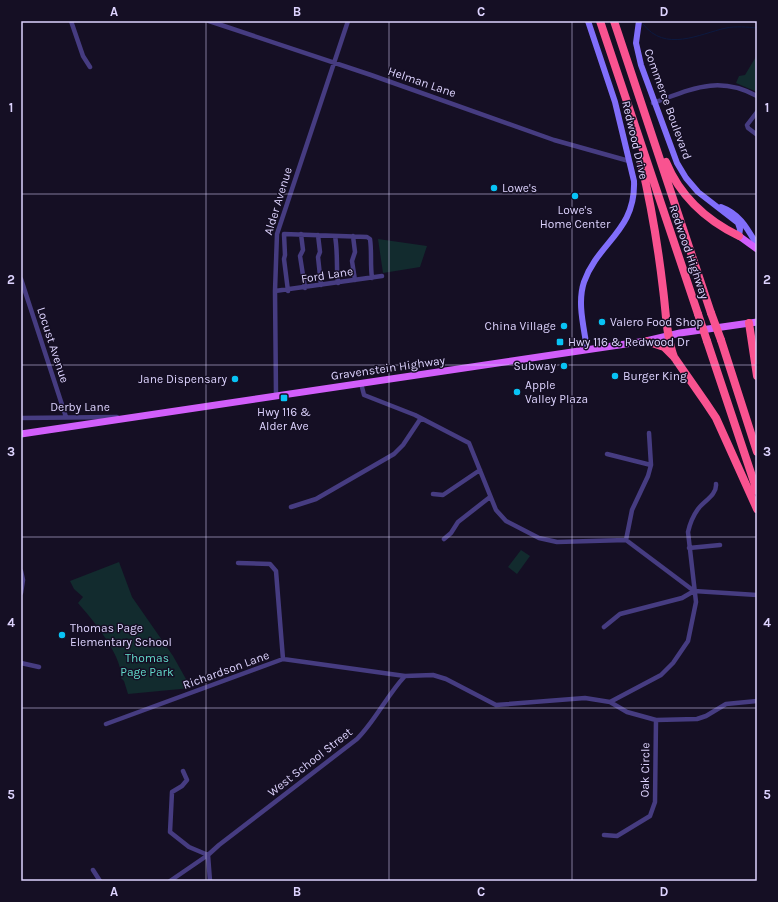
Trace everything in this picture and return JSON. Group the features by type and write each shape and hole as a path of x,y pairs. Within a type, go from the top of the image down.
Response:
{"highway":[{"name":"Redwood Highway","path":"600,21 757,491"},
{"name":"Redwood Highway","path":"614,21 757,452"},
{"path":"644,112 668,168 685,194 704,215 719,226 739,236"},
{"path":"630,113 652,211 669,343 674,358"},
{"path":"753,322 757,376"},
{"path":"646,341 664,347 674,358 716,418 757,509"}],"main road":[{"name":"Redwood Drive","path":"587,349 581,310 584,283 590,268 620,230 632,207 634,180 615,102 588,21"},
{"name":"Commerce Boulevard","path":"639,22 636,38 636,49 653,102 680,169 692,186 738,223 740,229 739,236"},
{"name":"Commerce Boulevard","path":"714,204 731,211 745,223 757,245"},
{"path":"739,236 757,249"},
{"name":"Gravenstein Highway","path":"21,434 361,382 646,341 753,322"}],"street":[{"path":"71,21 83,56 90,67"},
{"name":"Helman Lane","path":"209,21 554,140 629,161"},
{"name":"Alder Avenue","path":"276,396 275,292 277,234 348,21"},
{"path":"653,102 700,86 711,84 736,87 757,96"},
{"path":"756,134 748,128 748,125 757,112"},
{"path":"288,291 284,260 284,234 352,236 370,239 372,253 370,261 372,278"},
{"path":"301,234 304,250 300,256 305,288"},
{"path":"318,235 320,252 318,257 321,285"},
{"path":"335,236 337,251 335,261 338,283"},
{"path":"352,236 355,252 352,261 355,280"},
{"name":"Ford Lane","path":"275,292 382,276"},
{"name":"Locust Avenue","path":"21,279 66,417"},
{"path":"361,382 364,396 421,418 469,442 496,510 501,516 539,538 557,542 626,540 694,591 757,595"},
{"name":"Derby Lane","path":"21,418 140,416"},
{"path":"291,507 316,499 394,454 403,445 421,418"},
{"path":"626,540 632,510 648,476 651,465 649,433"},
{"path":"606,454 651,465"},
{"path":"433,494 443,495 480,470"},
{"path":"610,702 660,675 673,663 688,641 696,602 688,532 690,522 699,508 715,492 716,484"},
{"path":"444,539 451,533 458,522 490,497"},
{"path":"689,548 720,545"},
{"path":"238,563 270,564 276,571 283,659"},
{"path":"21,572 23,580 21,593"},
{"path":"604,627 620,614 682,598 694,591"},
{"name":"Richardson Lane","path":"106,724 283,659 394,673 405,676"},
{"path":"21,663 39,667"},
{"path":"405,676 433,675 446,679 496,705 585,698 610,702 627,712 656,720 697,719 706,716 726,704 757,701"},
{"name":"West School Street","path":"170,881 208,855 357,739 372,722 389,695 405,676"},
{"name":"Oak Circle","path":"604,835 617,836 650,816 655,802 656,720"},
{"path":"183,772 187,780 182,786 172,792 170,832 189,847 208,855 210,881"},
{"path":"93,870 100,881"}],"green space":[{"path":"757,55 757,92 736,83 739,76 745,75"},
{"path":"378,239 427,246 420,267 383,273"},
{"path":"521,550 530,556 517,574 508,567"},
{"name":"Thomas Page Park","path":"119,562 132,597 173,656 191,688 128,694 124,681 121,678 117,659 112,649 106,638 78,603 83,597 74,589 70,581"}],"waterway":[{"path":"643,24 652,33 661,38 672,40 694,37 730,27 757,28"}],"place":[{"name":"Lowe's","path":"494,188"},
{"name":"Lowe's Home Center","path":"575,196"},
{"name":"Valero Food Shop","path":"602,322"},
{"name":"China Village","path":"564,326"},
{"name":"Hwy 116 & Redwood Dr","path":"560,342"},
{"name":"Subway","path":"564,366"},
{"name":"Burger King","path":"615,376"},
{"name":"Jane Dispensary","path":"235,379"},
{"name":"Apple Valley Plaza","path":"517,392"},
{"name":"Hwy 116 & Alder Ave","path":"284,398"},
{"name":"Thomas Page Elementary School","path":"62,635"}]}
